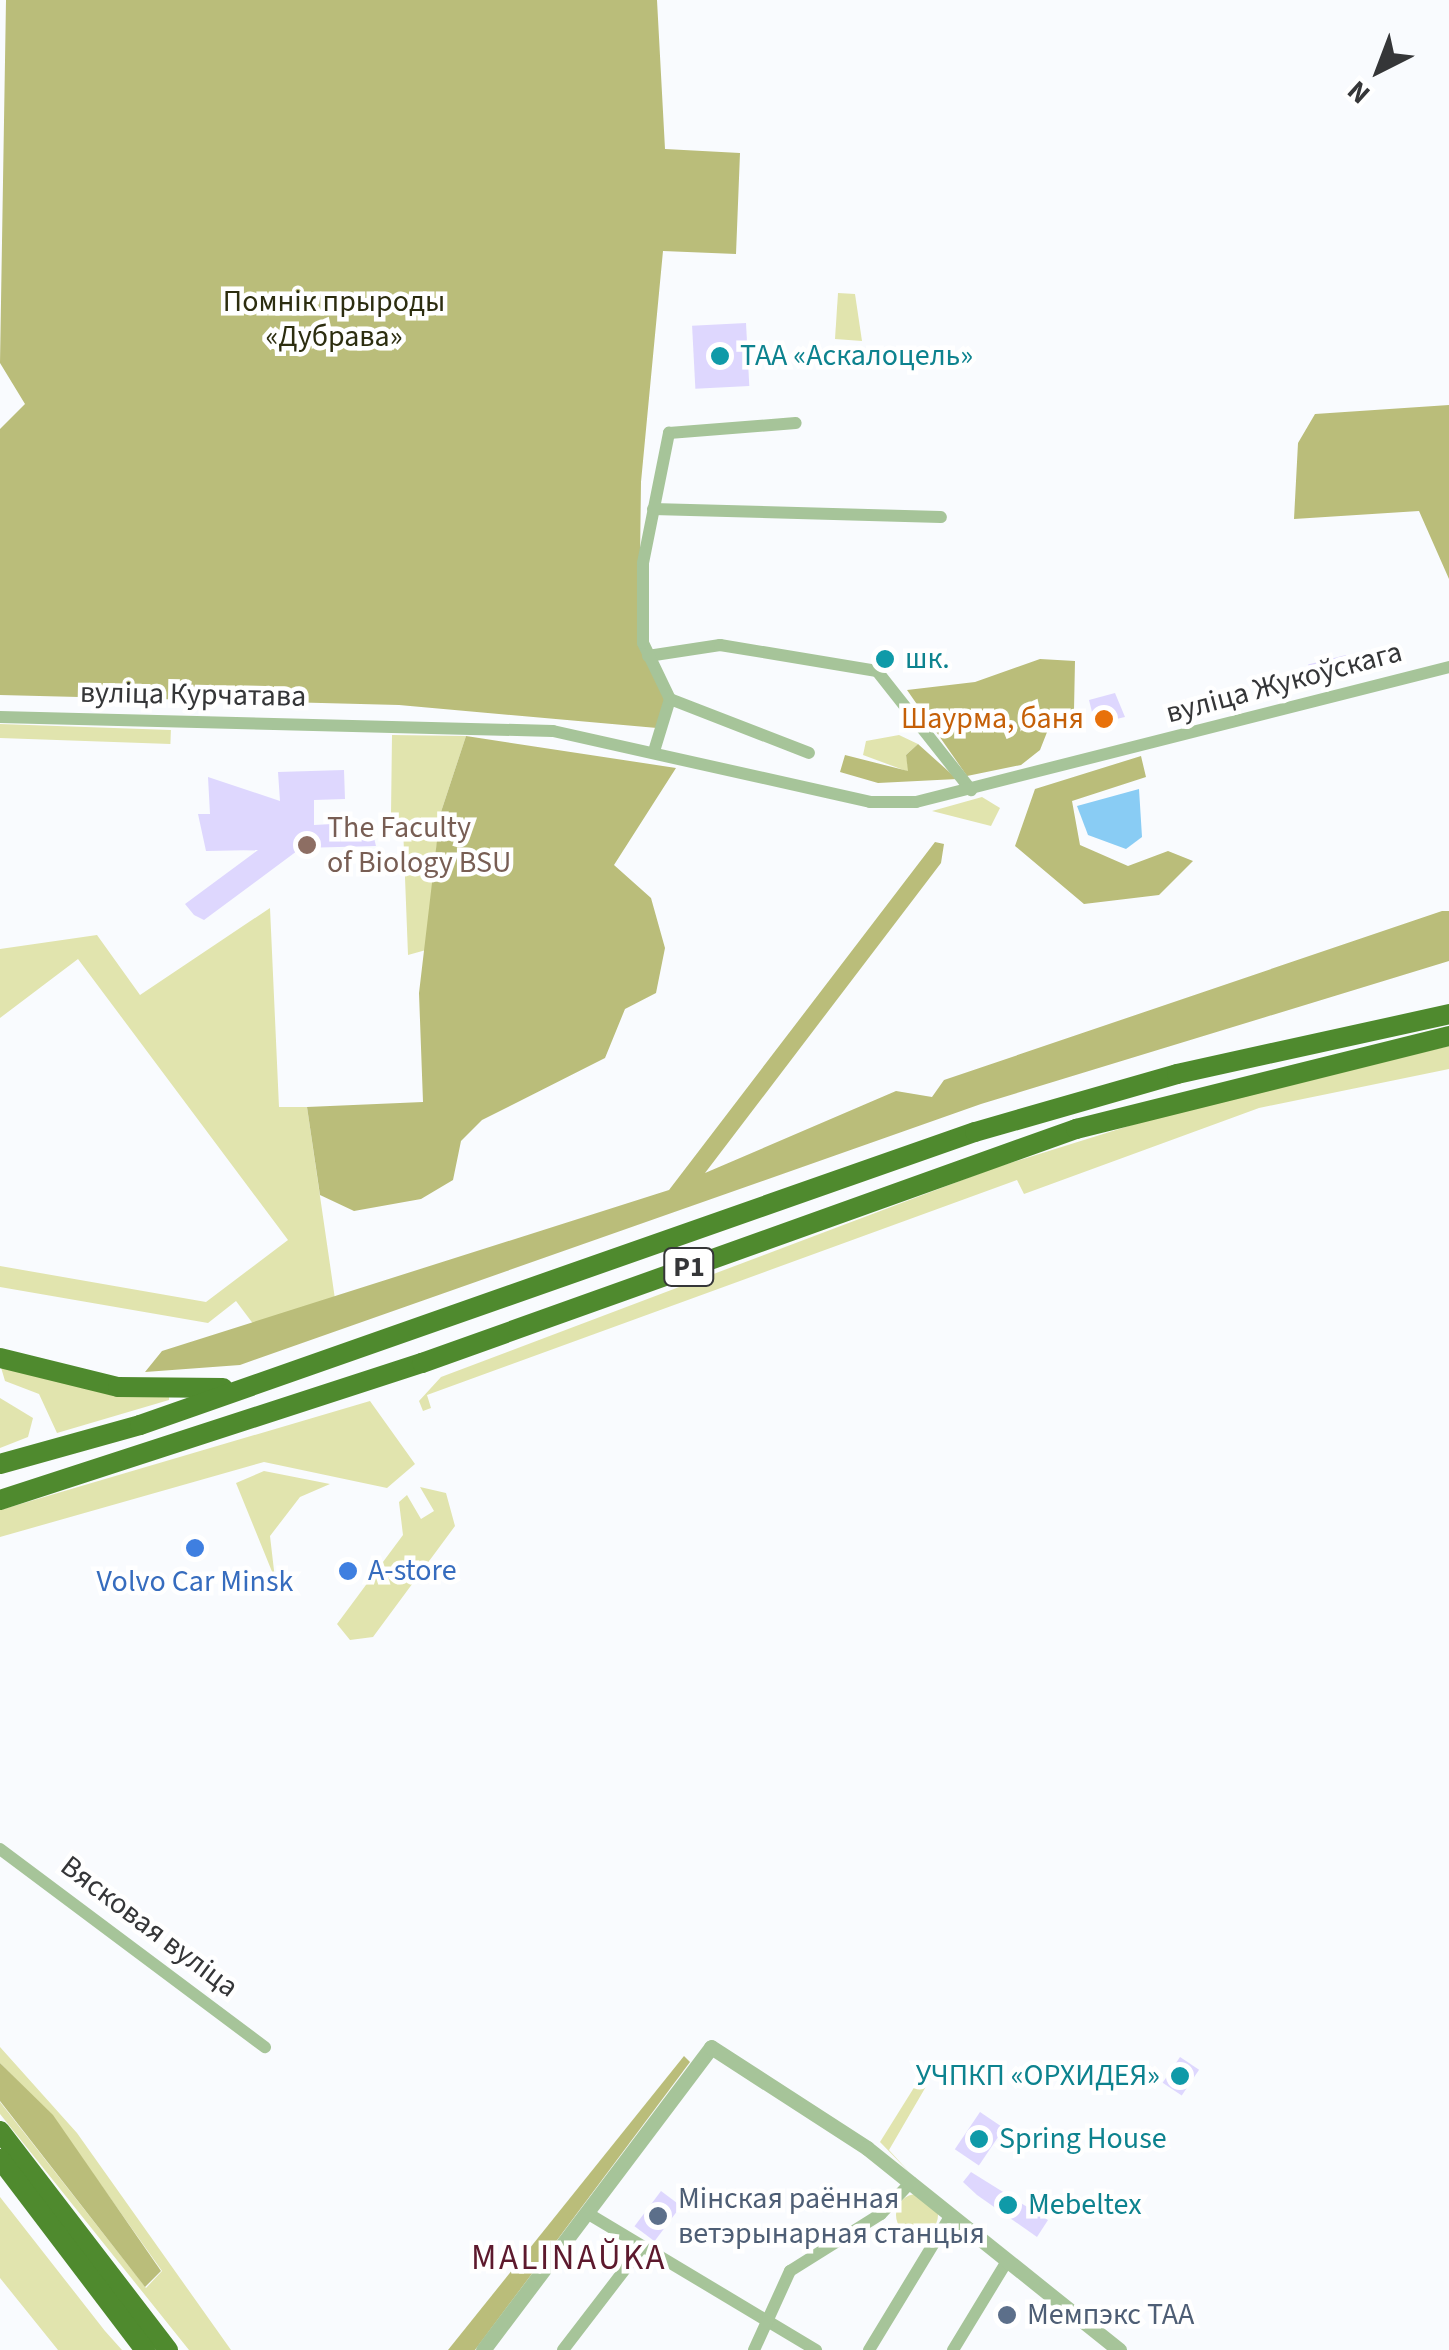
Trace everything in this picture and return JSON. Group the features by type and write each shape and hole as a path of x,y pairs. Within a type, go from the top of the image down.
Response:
{"highway":[{"name":"Р1","path":"0,1464 255,1384 975,1132 1195,1070 1449,1014"},
{"name":"Р1","path":"0,1491 62,1476 422,1363 1076,1129 1449,1036"},
{"path":"0,1358 118,1387 255,1384"},
{"path":"0,1500 62,1476"},
{"path":"0,2131 168,2350"},
{"path":"0,2162 145,2350"}],"street":[{"path":"796,423 669,433 642,582 648,656 670,699 808,753"},
{"path":"653,510 941,517"},
{"path":"648,656 720,645 877,672 971,790"},
{"name":"вуліца Жукоўскага","path":"870,802 971,790 1449,667"},
{"path":"655,748 670,699"},
{"name":"вуліца Курчатава","path":"0,717 385,723 553,731 655,748 870,802"},
{"name":"Вясковая вуліца","path":"0,1850 265,2048"},
{"path":"482,2350 712,2048 911,2182 1006,2263 1119,2350"},
{"path":"754,2350 790,2271 881,2214 911,2182"},
{"path":"586,2213 640,2251 765,2326 816,2350"},
{"path":"869,2350 950,2217"},
{"path":"564,2350 640,2251"},
{"path":"954,2350 1006,2263"}],"green space":[{"name":"Помнік прыроды «Дубрава»","path":"6,0 657,0 665,149 740,153 736,254 663,251 641,482 639,638 666,699 657,728 399,705 0,695 0,429 25,404 0,363"},
{"path":"838,293 855,294 862,341 835,339"},
{"path":"1449,405 1449,579 1419,511 1294,519 1298,443 1315,414"},
{"path":"1040,659 1075,661 1074,710 1053,717 1040,750 1021,765 967,776 907,690 975,682"},
{"path":"0,724 171,730 170,744 0,738"},
{"path":"392,735 466,736 440,815 426,950 408,955 403,826 391,815"},
{"path":"899,735 918,744 906,755 909,772 863,755 866,741"},
{"path":"466,736 676,768 614,865 651,898 665,948 656,993 625,1009 605,1058 482,1120 461,1141 453,1180 421,1199 354,1211 320,1195 307,1107 423,1102 419,993 440,815"},
{"path":"918,744 957,779 878,783 840,772 845,755 908,771 906,755"},
{"path":"1141,756 1146,777 1072,801 1080,845 1128,866 1168,851 1193,861 1159,895 1084,904 1015,846 1035,789"},
{"path":"982,797 1000,808 991,826 932,811"},
{"path":"935,842 944,844 941,863 705,1173 896,1091 932,1097 944,1080 1442,911 1449,911 1449,961 981,1104 240,1365 145,1372 162,1351 669,1190"},
{"path":"270,908 279,1107 307,1107 335,1299 254,1325 236,1301 208,1323 0,1287 0,1266 206,1302 288,1240 78,959 0,1018 0,949 97,935 140,995"},
{"path":"1449,1046 1449,1069 1259,1108 1024,1194 1017,1180 427,1395 431,1408 423,1411 419,1401 441,1377 994,1168 1199,1104"},
{"path":"0,1364 169,1395 169,1400 57,1433 39,1394 5,1381"},
{"path":"0,1398 33,1418 28,1437 0,1448"},
{"path":"370,1401 415,1464 387,1488 264,1462 0,1537 0,1510"},
{"path":"264,1471 330,1484 300,1497 270,1536 275,1579 236,1483"},
{"path":"420,1487 446,1493 455,1526 373,1637 350,1640 337,1624 403,1535 399,1502 407,1495 421,1519 434,1511"},
{"path":"0,2047 77,2133 231,2350 189,2350 0,2114 0,2102 146,2288 162,2271 52,2116 0,2063"},
{"path":"684,2056 690,2062 475,2350 448,2350"},
{"path":"0,2063 53,2115 161,2271 145,2287 0,2101"},
{"path":"925,2070 935,2071 889,2150 911,2174 880,2142"},
{"path":"917,2194 932,2200 938,2215 932,2230 917,2236 902,2230 896,2215 902,2200"},
{"path":"0,2197 122,2350 58,2350 0,2278"}],"water":[{"path":"1139,789 1142,837 1126,849 1088,835 1077,806"}],"building":[{"name":"ТАА «Аскалоцель»","path":"746,323 749,386 695,389 692,326"},
{"path":"1346,655 1350,671 1312,680 1308,664"},
{"name":"Шаурма, баня","path":"1115,693 1125,717 1095,724 1089,700"},
{"name":"The Faculty of Biology BSU","path":"344,770 345,799 314,800 314,825 370,822 376,846 301,848 204,920 194,915 185,904 258,850 206,851 198,814 210,814 208,777 280,801 278,772"},
{"name":"УЧПКП «ОРХИДЕЯ»","path":"1180,2057 1199,2070 1182,2096 1163,2083"},
{"name":"Spring House","path":"980,2112 1004,2128 979,2166 955,2149"},
{"name":"Mebeltex","path":"971,2172 1048,2220 1037,2237 963,2182"},
{"name":"Мінская раённая ветэрынарная станцыя","path":"661,2191 681,2206 654,2241 635,2226"}],"place":[{"name":"ТАА «Аскалоцель»","path":"720,356"},
{"name":"шк.","path":"885,659"},
{"name":"Шаурма, баня","path":"1104,719"},
{"name":"The Faculty of Biology BSU","path":"307,845"},
{"name":"Volvo Car Minsk","path":"195,1548"},
{"name":"А-store","path":"348,1571"},
{"name":"УЧПКП «ОРХИДЕЯ»","path":"1180,2076"},
{"name":"Spring House","path":"979,2139"},
{"name":"Mebeltex","path":"1008,2205"},
{"name":"Мінская раённая ветэрынарная станцыя","path":"658,2216"},
{"name":"Мемпэкс ТАА","path":"1007,2315"}],"district":[{"name":"MALINAŬKA","path":"569,2258"}]}
